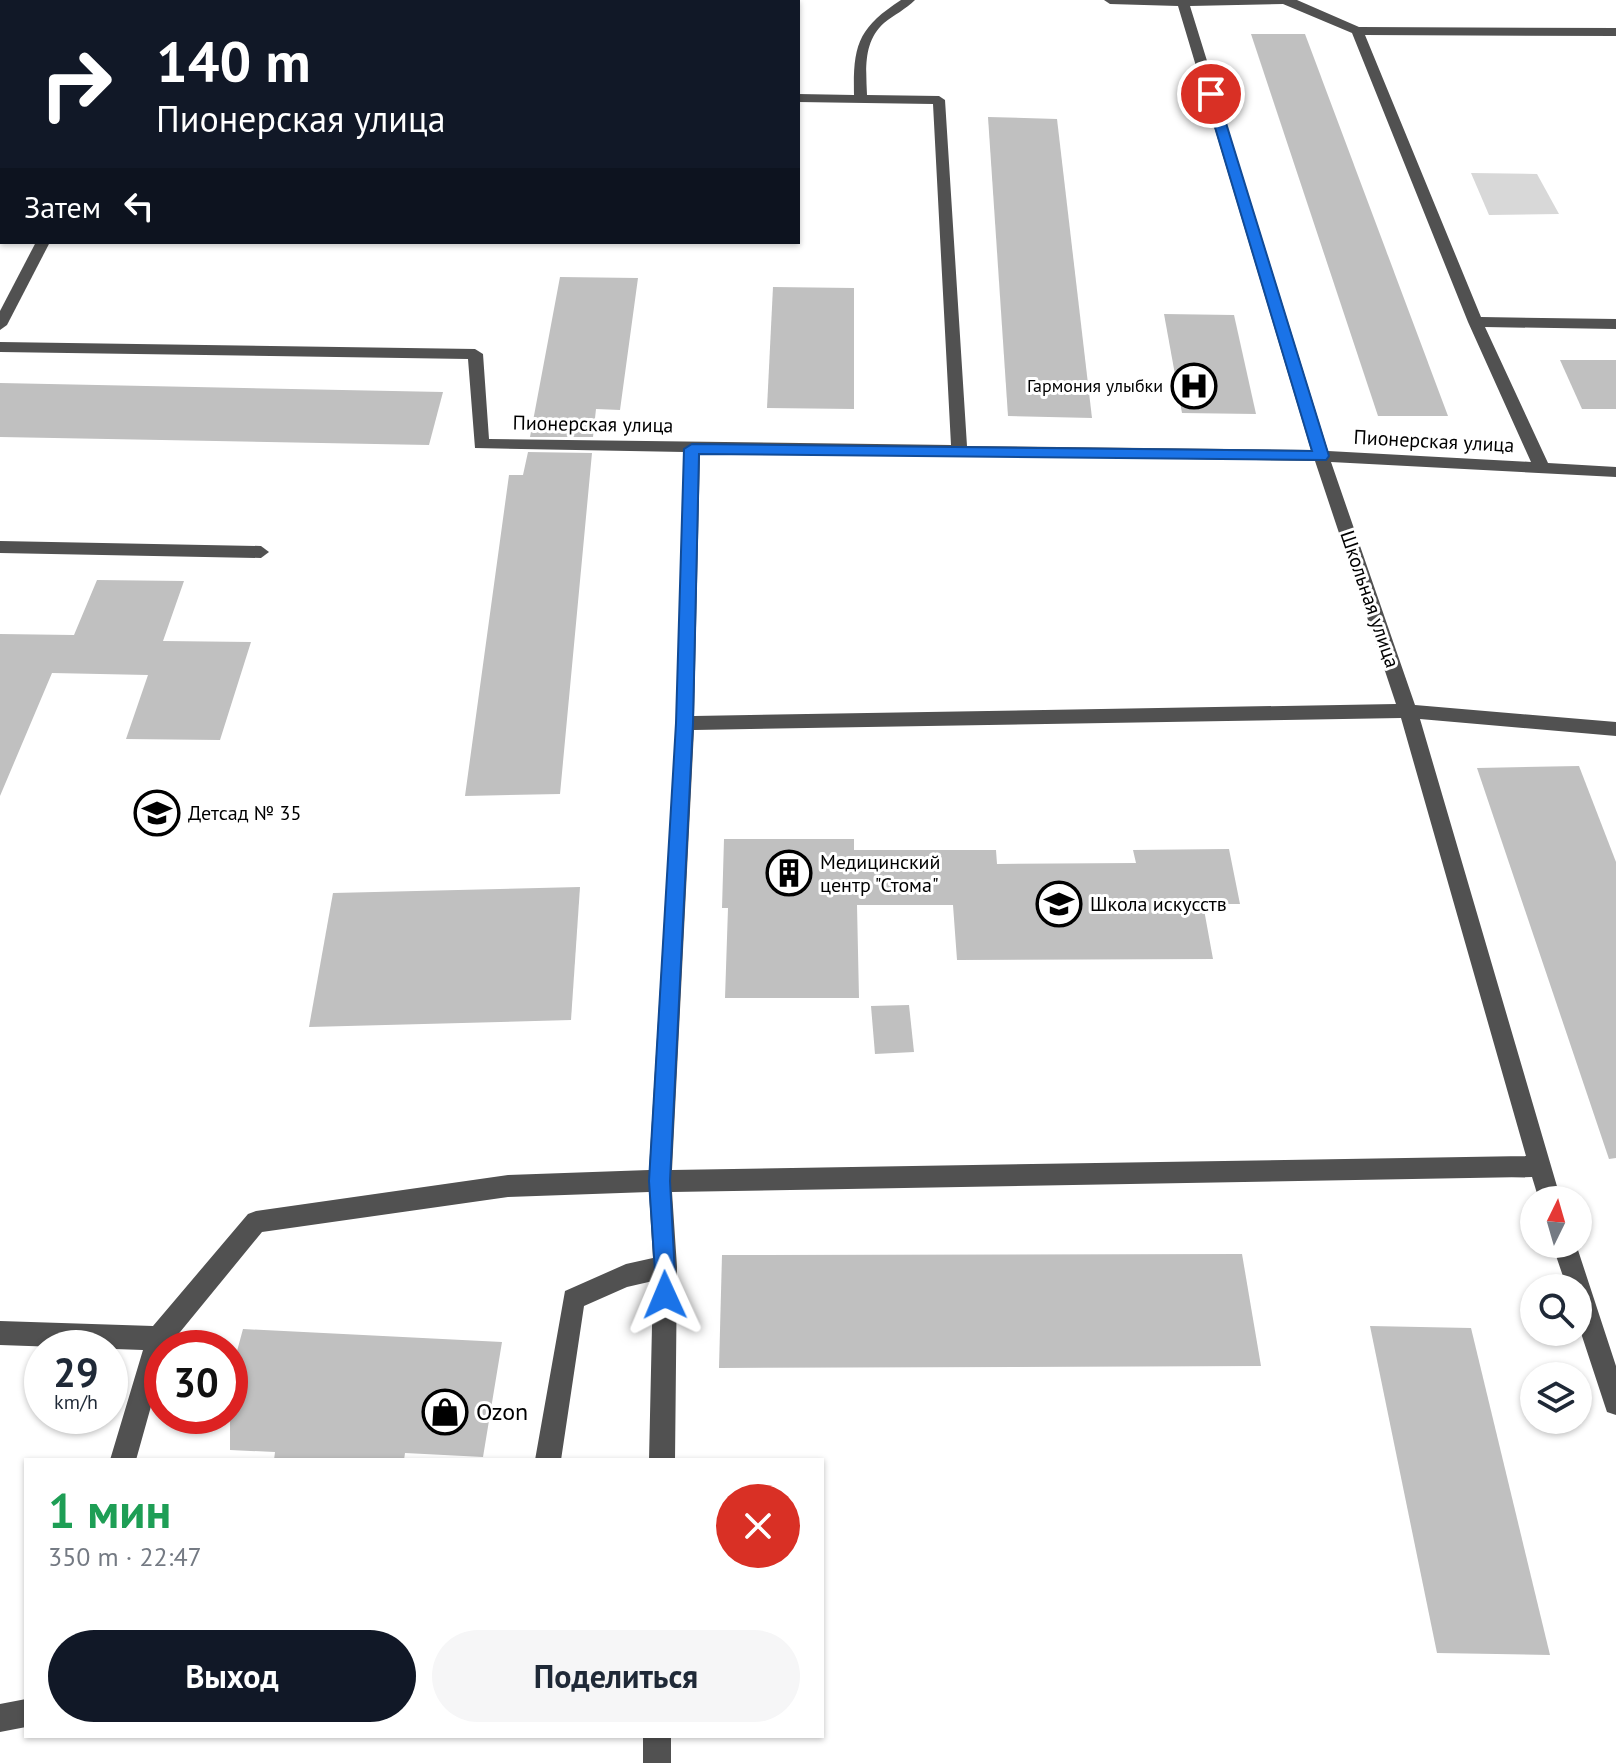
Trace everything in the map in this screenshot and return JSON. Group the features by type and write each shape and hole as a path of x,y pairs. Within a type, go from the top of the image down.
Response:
{"street":[{"path":"861,99 860,47 871,28 909,0"},
{"path":"1110,0 1289,1 1357,31 1616,32"},
{"name":"Школьная улица","path":"1183,1 1321,456 1408,711 1546,1186"},
{"path":"1357,31 1475,322 1543,470"},
{"path":"800,98 939,100 959,451"},
{"path":"0,325 42,244"},
{"path":"1475,322 1616,324"},
{"name":"Пионерская улица","path":"0,347 475,354 481,444 1321,456 1616,472"},
{"path":"662,1458 665,1267 660,1181 685,723 692,449"},
{"path":"0,547 261,552"},
{"path":"685,723 1408,711 1616,729"},
{"path":"165,1330 256,1222 481,1186 587,1178 660,1181 1540,1166"},
{"path":"1569,1258 1616,1403"},
{"path":"548,1458 573,1299 626,1276 665,1267"},
{"path":"0,1333 144,1338"},
{"path":"124,1458 144,1387"},
{"path":"0,1718 24,1713"},
{"path":"657,1738 657,1763"}],"shaded area":[{"path":"1471,173 1537,174 1559,214 1489,215"}],"building":[{"path":"1251,34 1305,34 1448,416 1378,416"},
{"path":"988,117 1057,119 1092,418 1008,416"},
{"path":"560,277 638,278 620,410 596,409 593,437 530,437"},
{"path":"773,287 854,288 854,409 767,408"},
{"path":"1164,314 1234,315 1256,414 1182,413"},
{"path":"1560,360 1616,360 1616,409 1582,409"},
{"path":"0,383 443,392 429,445 0,437"},
{"path":"528,452 592,453 560,794 465,796 509,475 523,475"},
{"path":"97,580 184,581 163,641 251,642 220,740 126,739 148,675 52,673 0,796 0,634 74,635"},
{"path":"1579,766 1616,862 1616,1158 1609,1159 1477,768"},
{"path":"724,839 854,839 854,850 996,850 997,864 1136,863 1133,850 1229,849 1240,904 1203,904 1213,959 957,960 953,905 857,905 859,998 725,998 728,908 722,908"},
{"path":"580,887 571,1020 309,1027 333,893"},
{"path":"909,1005 914,1052 875,1054 871,1006"},
{"path":"1242,1254 1261,1366 719,1368 722,1255"},
{"path":"1370,1326 1471,1328 1550,1655 1437,1653"},
{"path":"243,1329 502,1342 483,1457 405,1453 404,1458 274,1458 275,1452 230,1450 230,1434 248,1434 248,1330"}],"place":[{"name":"Гармония улыбки","path":"1194,386"},
{"name":"Детсад № 35","path":"157,813"},
{"name":"Медицинский центр \"Стома\"","path":"789,873"},
{"name":"Школа искусств","path":"1059,904"},
{"name":"Ozon","path":"445,1412"}],"route":[{"path":"665,1295 660,1181 685,723 692,449 1321,456 1211,94"}]}
